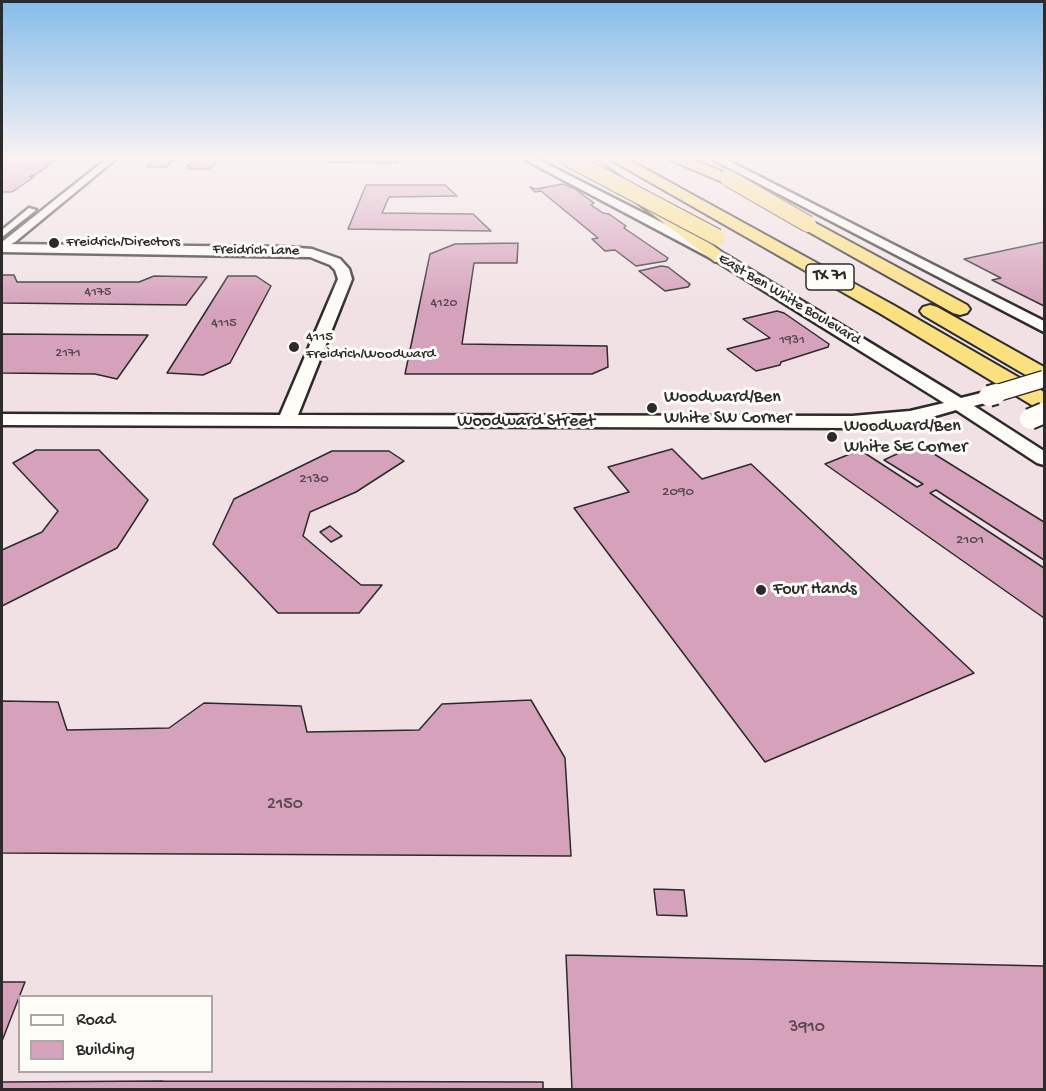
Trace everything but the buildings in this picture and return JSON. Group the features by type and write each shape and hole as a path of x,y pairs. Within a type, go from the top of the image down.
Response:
{"highway":[{"path":"653,208 721,258"},
{"path":"662,208 747,253"},
{"name":"TX 71","path":"705,208 888,310 1044,402"},
{"path":"780,208 1044,355"},
{"path":"799,208 884,243"},
{"name":"TX 71","path":"763,219 1044,378"},
{"path":"766,264 1040,416"}],"street":[{"path":"2,234 35,208"},
{"path":"2,247 51,208"},
{"name":"East Ben White Boulevard","path":"624,208 721,258 961,405 1039,456"},
{"path":"814,208 1044,327"},
{"name":"Freidrich Lane","path":"2,247 287,251 319,255 335,262 342,269 345,279 287,420"},
{"name":"Woodward Street","path":"2,420 852,422 911,417 961,405 1044,378"},
{"path":"1039,456 1019,430 1040,416"}],"place":[{"name":"Freidrich/Directors","path":"54,243"},
{"name":"4115 Freidrich/Woodward","path":"294,347"},
{"name":"Woodward/Ben White SW Corner","path":"652,408"},
{"name":"Woodward/Ben White SE Corner","path":"832,437"},
{"name":"Four Hands","path":"761,590"}]}
